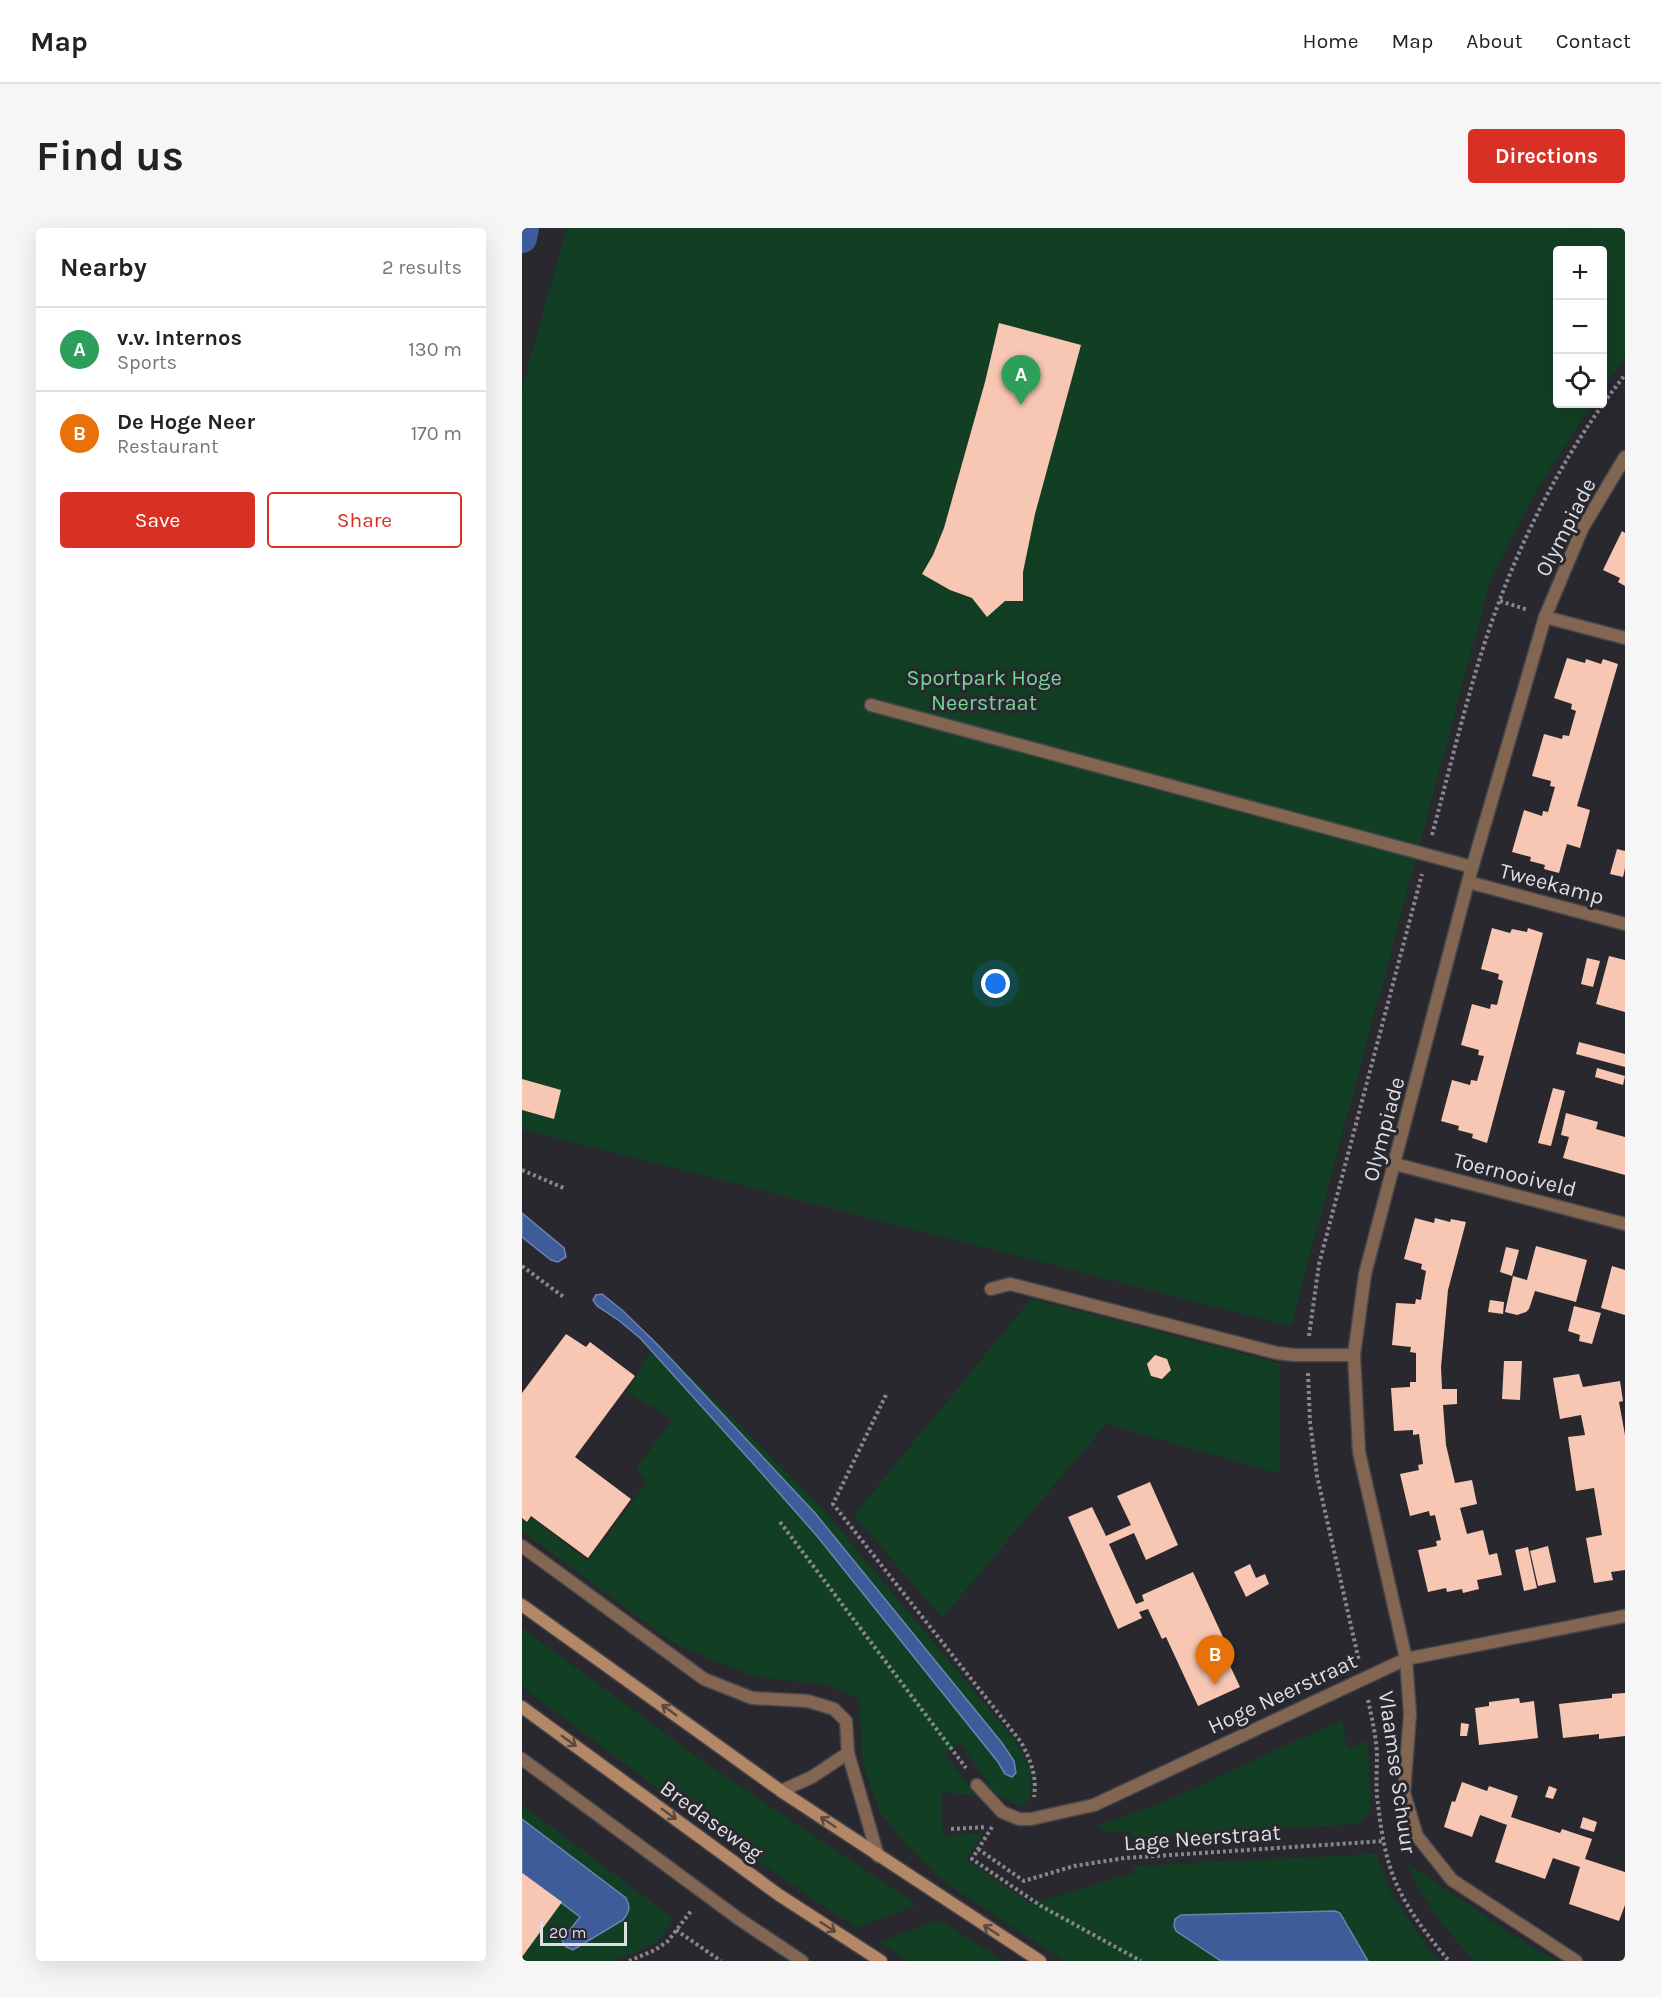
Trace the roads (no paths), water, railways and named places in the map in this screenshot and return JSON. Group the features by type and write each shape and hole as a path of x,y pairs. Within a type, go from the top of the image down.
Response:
{"main road":[{"path":"522,1605 781,1791 1040,1961"},
{"name":"Bredaseweg","path":"522,1707 779,1895 881,1961"}],"street":[{"name":"Olympiade","path":"1406,1659 1359,1452 1354,1355 1365,1274 1472,867 1545,617 1582,529 1625,457"},
{"path":"1545,617 1625,638"},
{"path":"871,705 1472,867"},
{"name":"Tweekamp","path":"1468,882 1625,924"},
{"name":"Toernooiveld","path":"1395,1164 1625,1224"},
{"path":"992,1290 1010,1284 1277,1353 1354,1355"},
{"path":"522,1546 704,1679 752,1698 808,1701 834,1709 846,1721 848,1753 878,1856"},
{"name":"Hoge Neerstraat","path":"977,1785 1002,1812 1019,1819 1031,1819 1094,1804 1406,1659 1625,1616"},
{"name":"Vlaamse Schuur","path":"1406,1659 1410,1714 1404,1793 1417,1836 1452,1880 1576,1961"},
{"path":"781,1791 812,1777 848,1753"},
{"path":"522,1759 739,1919 802,1961"}],"water":[{"path":"522,1213 564,1248 566,1257 558,1262 551,1260 522,1237"},
{"path":"602,1294 657,1344 815,1513 1002,1743 1014,1761 1016,1773 1012,1777 1005,1774 998,1762 817,1536 640,1338 597,1306 593,1300 596,1295"},
{"path":"522,1819 626,1898 629,1909 623,1920 573,1950 566,1947 562,1940 580,1917 522,1873"},
{"path":"1335,1911 1340,1913 1368,1961 1221,1961 1176,1931 1174,1926 1175,1919 1181,1915"}],"waterway":[{"path":"522,238 524,228"}],"place":[{"name":"v.v. Internos","path":"1021,405"},
{"name":"De Hoge Neer","path":"1215,1685"}],"park label":[{"name":"Sportpark Hoge Neerstraat","path":"984,690"}]}
